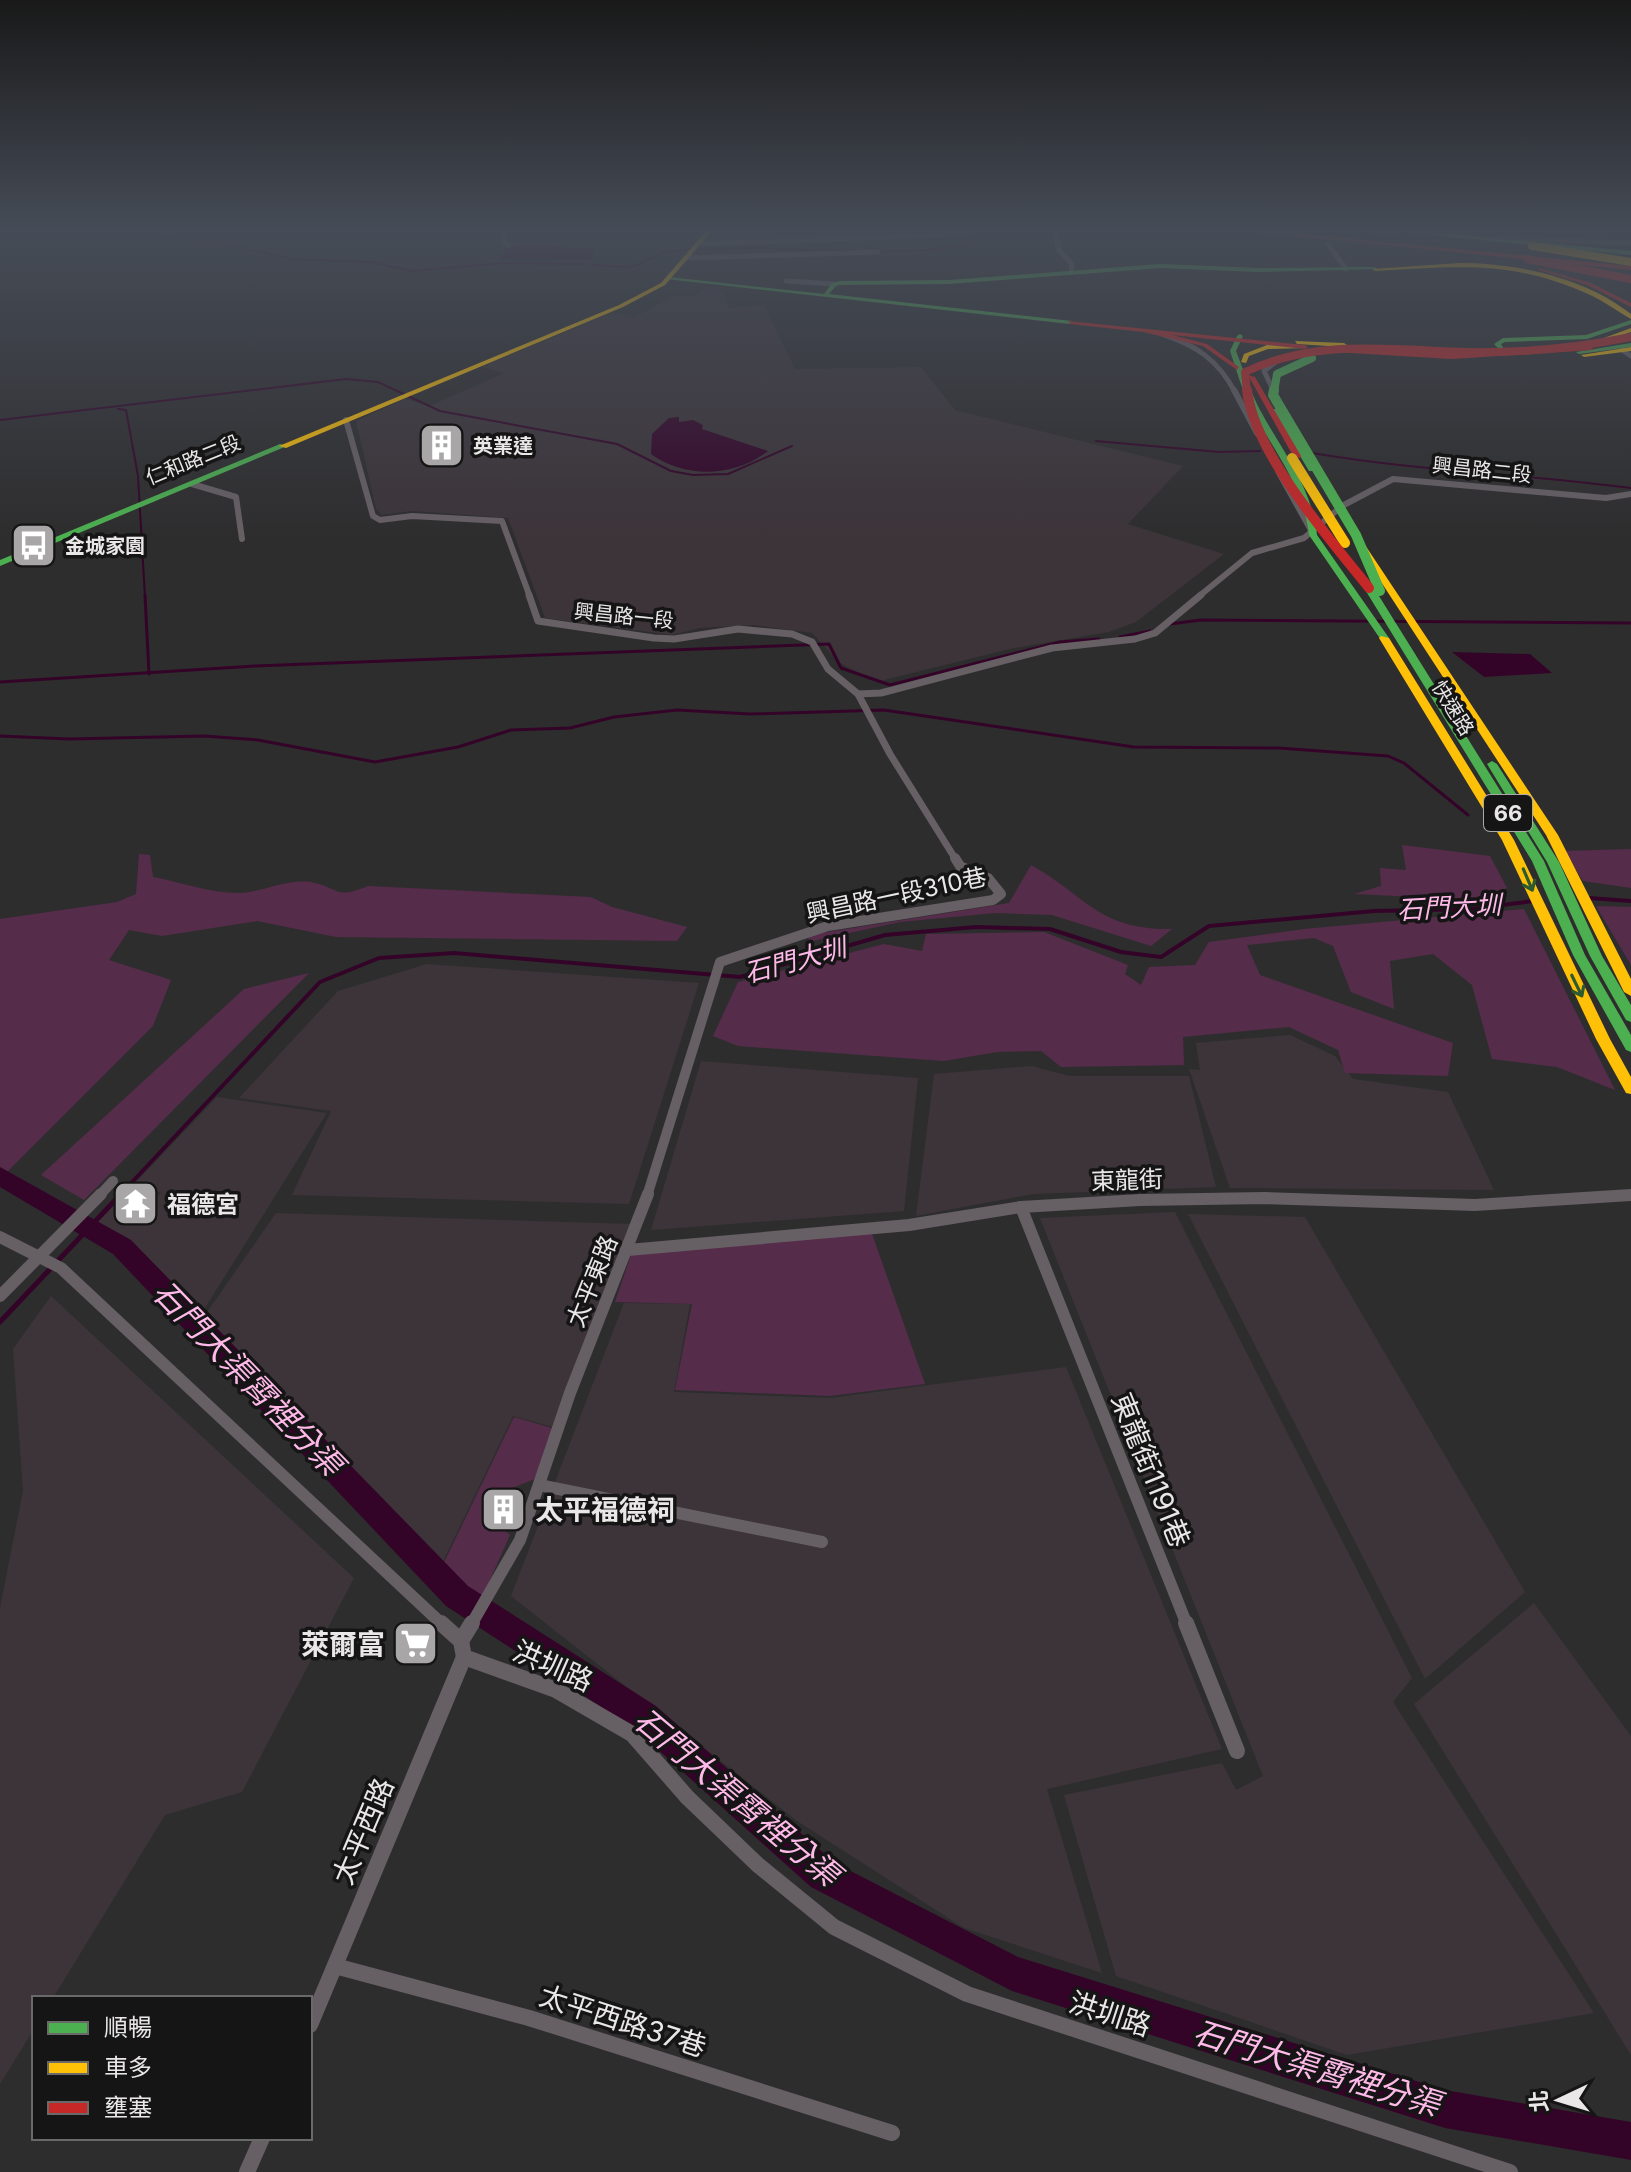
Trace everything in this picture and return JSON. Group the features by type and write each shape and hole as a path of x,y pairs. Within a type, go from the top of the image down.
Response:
{"main road":[{"name":"仁和路二段","path":"0,563 560,331"},
{"path":"1150,331 1206,344 1223,353 1245,375 1369,592"},
{"path":"1160,331 1398,349 1506,352 1579,352 1628,342"},
{"path":"1182,331 1409,356 1628,342"},
{"path":"1506,352 1497,344 1503,340 1565,339 1607,331"},
{"path":"1240,338 1246,345 1245,375"},
{"name":"66","path":"1628,342 1501,354 1337,355 1297,362 1277,374 1272,386 1280,411 1356,535 1369,592 1538,861 1579,955 1631,1047"},
{"name":"66","path":"1628,342 1498,351 1309,350 1273,356 1245,372 1242,393 1310,515 1369,592 1540,839 1596,956 1631,1017"},
{"path":"1245,375 1246,355 1260,348 1304,347"},
{"name":"快速路","path":"1245,375 1255,418 1306,499 1313,516 1312,532 1342,581 1369,592 1508,840 1603,1039 1631,1089"},
{"name":"快速路","path":"1245,375 1340,508 1552,835 1631,992"}],"street":[{"name":"快速路","path":"1148,331 1193,345 1214,359 1255,418"},
{"name":"快速路","path":"1337,350 1281,358 1264,371 1266,380 1340,508"},
{"name":"興昌路一段","path":"346,420 373,516 380,520 412,516 502,521 538,621 654,638 674,639 738,629 792,634 812,642 828,669 858,694"},
{"name":"興昌路二段","path":"1312,532 1340,508 1400,478 1606,498 1631,494"},
{"path":"192,484 236,497 242,539"},
{"path":"858,694 881,693 1052,648 1135,639 1162,627 1252,553 1294,542 1312,532"},
{"name":"興昌路一段310巷","path":"720,965 828,926 993,900 1001,894 988,878 960,866 858,694"},
{"name":"太平東路","path":"462,1649 473,1621 520,1540 570,1393 628,1250 720,965"},
{"path":"0,1296 50,1262 51,1243 113,1181"},
{"name":"東龍街","path":"628,1250 909,1225 1021,1207 1265,1198 1475,1205 1631,1195"},
{"name":"東龍街1191巷","path":"1021,1207 1237,1751"},
{"name":"洪圳路","path":"0,1237 50,1262 462,1649 556,1690 632,1734 687,1797 804,1905 834,1927 967,1994 1510,2172"},
{"path":"539,1485 822,1542"},
{"name":"太平西路","path":"312,2020 462,1649"},
{"name":"太平西路37巷","path":"335,1966 529,2018 892,2133"},
{"path":"247,2172 261,2140"}],"shaded area":[{"path":"567,331 777,331 795,369 921,367 955,410 1183,466 1128,524 1224,554 1136,622 1109,632 1014,648 876,682 840,663 812,633 753,625 700,628 672,635 545,618 508,518 412,511 382,515 376,509 356,421 405,399 429,406 504,373 481,367"},
{"path":"679,417 679,422 693,420 703,425 702,429 768,451 755,460 725,470 710,472 679,468 651,454 652,434 669,418"},
{"path":"1452,652 1530,654 1552,673 1484,677"},
{"path":"1402,845 1490,856 1507,888 1483,900 1354,894 1381,886 1380,868 1406,870"},
{"path":"1631,849 1631,888 1583,881 1564,851"},
{"path":"139,854 150,855 153,877 219,892 249,892 306,882 344,893 368,886 591,897 612,907 687,927 677,941 336,937 257,921 162,936 129,930 109,960 171,980 153,1026 0,1179 0,919 117,902 136,894"},
{"path":"1031,865 1110,918 1147,928 1172,929 1151,946 1052,915 995,913 900,922 808,942 809,935 1009,903"},
{"path":"1596,906 1631,907 1631,965"},
{"path":"1524,909 1615,1090 1557,1067 1492,1059 1472,985 1433,954 1390,961 1394,1009 1351,992 1333,946 1314,938 1247,945 1260,975 1453,1043 1448,1076 1345,1073 1338,1050 1289,1027 1183,1037 1184,1065 1061,1067 1041,1051 997,1052 944,1061 738,1046 713,1036 738,982 884,944 922,951 926,934 1044,932 1128,965 1125,974 1141,985 1149,967 1195,965 1209,942 1304,929"},
{"path":"427,964 699,983 629,1204 292,1195 331,1111 239,1098 338,991"},
{"path":"309,973 84,1200 41,1175 244,989"},
{"path":"1290,1035 1335,1056 1353,1079 1448,1092 1494,1190 1230,1188 1189,1069 1200,1070 1196,1043"},
{"path":"701,1061 918,1078 904,1211 651,1230"},
{"path":"1031,1066 1070,1076 1189,1076 1216,1187 1033,1194 916,1216 934,1074"},
{"path":"217,1097 327,1113 200,1316 126,1244 94,1225 114,1205 134,1218 161,1193 135,1183"},
{"path":"1175,1212 1412,1678 1393,1702 1594,2013 1347,2055 1116,1976 1064,1795 1222,1763 1236,1790 1263,1776 1040,1218"},
{"path":"276,1213 632,1224 553,1427 513,1416 439,1570 203,1318"},
{"path":"1188,1214 1305,1217 1525,1592 1425,1679"},
{"path":"871,1231 925,1384 830,1396 675,1390 692,1304 615,1302 632,1252"},
{"path":"51,1296 354,1578 242,1792 165,1815 54,1996 32,1996 32,2032 0,2084 0,1608 23,1491 13,1349"},
{"path":"624,1303 690,1304 674,1392 830,1398 1066,1367 1222,1749 1047,1789 1102,1973 964,1928 797,1821 511,1596"},
{"path":"514,1417 555,1429 535,1479 494,1495 488,1515 510,1535 479,1604 440,1571"},
{"path":"1534,1603 1631,1736 1631,2055 1414,1704"}],"waterway":[{"path":"0,420 346,379 378,382 440,411 617,444 671,471 693,475 728,474 792,446"},
{"path":"118,409 126,410 138,476 145,597"},
{"path":"1096,441 1219,452 1260,451"},
{"path":"1312,453 1631,488"},
{"path":"145,595 149,673"},
{"path":"1170,624 1201,620 1631,623"},
{"path":"1120,637 1150,631"},
{"path":"149,673 829,644 841,668 890,685 1060,642 1099,639"},
{"path":"0,682 149,673"},
{"path":"0,736 69,739 204,736 258,740 375,762 458,747 511,730 570,728 614,717 677,710 750,714 884,710 1134,747 1279,748 1388,756 1404,763 1468,815"},
{"name":"石門大圳","path":"1589,898 1631,901"},
{"name":"石門大圳","path":"119,1196 320,982 379,958 454,953 740,977 885,935 976,927 1050,929 1121,952 1161,957 1209,926 1374,911 1471,909 1533,901"},
{"name":"石門大渠霄裡分渠","path":"0,1176 122,1247 457,1596 645,1717 823,1875 1012,1973 1445,2109 1631,2141"},
{"name":"石門大圳","path":"0,1322 121,1194"}],"traffic: fast":[{"path":"1501,349 1497,344 1503,340 1587,337 1604,331"},
{"path":"1240,336 1233,351 1243,381 1256,410 1300,486 1307,502 1313,535 1384,638"},
{"path":"1579,352 1631,345"},
{"path":"1312,358 1277,374 1273,395 1356,535 1380,591"},
{"path":"1275,411 1312,469"},
{"path":"0,563 283,446"},
{"path":"1369,588 1538,861 1579,955 1631,1047"},
{"path":"1492,764 1553,862 1596,956 1631,1017"}],"traffic: slow":[{"path":"283,446 560,331"},
{"path":"1607,338 1627,331"},
{"path":"1297,342 1344,345"},
{"path":"1244,362 1246,355 1267,347 1304,347"},
{"path":"1584,355 1631,349"},
{"path":"1292,458 1345,543"},
{"path":"1359,542 1552,835 1631,992"},
{"path":"1384,638 1508,840 1603,1039 1631,1089"}],"traffic: jam":[{"path":"1150,331 1205,345 1237,368"},
{"path":"1158,331 1305,347"},
{"path":"1369,588 1312,515 1273,455 1248,397 1245,372 1271,360 1325,348 1508,352 1570,347 1631,337"},
{"path":"1334,350 1452,357 1592,349"},
{"path":"1251,377 1297,456"}],"place":[{"name":"英業達","path":"442,446"},
{"name":"金城家園","path":"34,546"},
{"name":"福德宮","path":"136,1204"},
{"name":"太平福德祠","path":"504,1510"},
{"name":"萊爾富","path":"416,1644"}]}
